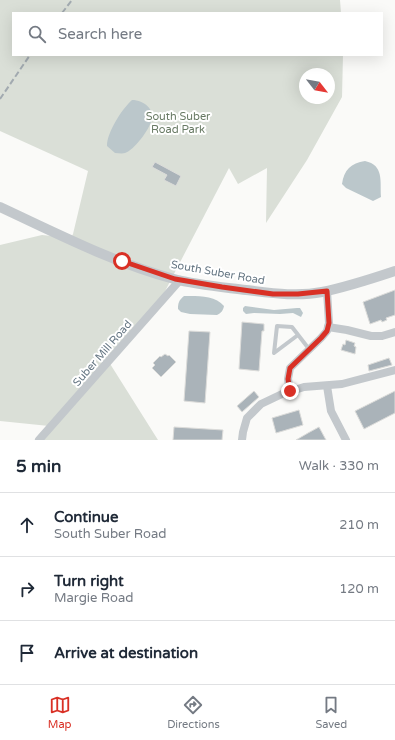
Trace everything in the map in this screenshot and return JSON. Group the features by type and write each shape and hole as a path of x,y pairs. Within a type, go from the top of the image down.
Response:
{"street":[{"name":"South Suber Road","path":"0,207 104,254 137,267 180,280 222,287 273,294 298,294 327,291 353,286 395,271"},
{"name":"Suber Mill Road","path":"39,440 180,280"},
{"path":"290,391 288,379 290,368 327,331 327,291"},
{"path":"328,327 371,336 382,336 395,332"},
{"path":"242,440 247,418 261,404 282,394 304,388 342,384 395,370"},
{"path":"327,386 331,411 346,440"}],"lane":[{"path":"298,335 274,353 277,326 292,327 309,348"}],"green space":[{"name":"South Suber Road Park","path":"0,0 340,0 341,12 12,12 12,56 343,56 342,97 307,160 266,223 267,168 238,184 229,168 162,297 107,359 158,440 38,440 49,426 0,421 0,245 42,235 71,238 88,171 0,131"}],"shaded area":[{"path":"132,100 136,100 148,106 152,114 151,122 144,135 129,151 125,153 115,153 107,146 108,140 112,128 124,109"},
{"path":"365,161 375,166 380,174 381,197 373,201 346,188 342,184 346,171 352,165"},
{"path":"184,296 211,298 220,302 224,308 222,312 217,315 190,314 181,312 178,309 178,305"},
{"path":"245,306 274,310 300,308 303,313 301,317 293,313 246,314 243,311"}],"building":[{"path":"155,162 181,176 176,186 164,180 167,175 152,167"},
{"path":"395,290 395,315 386,318 387,320 382,322 381,320 370,324 363,302"},
{"path":"242,322 264,324 264,331 262,331 259,371 239,369"},
{"path":"189,331 210,332 205,403 184,401"},
{"path":"346,340 355,343 355,354 341,350 343,344 345,345"},
{"path":"165,354 168,356 169,355 176,362 161,377 152,368 155,365 153,363 160,356 161,357"},
{"path":"389,358 392,365 369,371 368,365"},
{"path":"254,391 259,397 242,412 237,406"},
{"path":"395,391 395,413 364,429 355,411"},
{"path":"299,410 303,425 276,433 272,418"},
{"path":"174,427 223,430 222,440 173,440"},
{"path":"319,427 326,440 296,440 308,433"}],"railway":[{"path":"63,12 72,0"},
{"path":"0,99 29,56"}],"route":[{"path":"122,261 175,279 222,287 273,294 298,294 327,291 329,323 327,331 290,368 288,379 290,391"}]}
